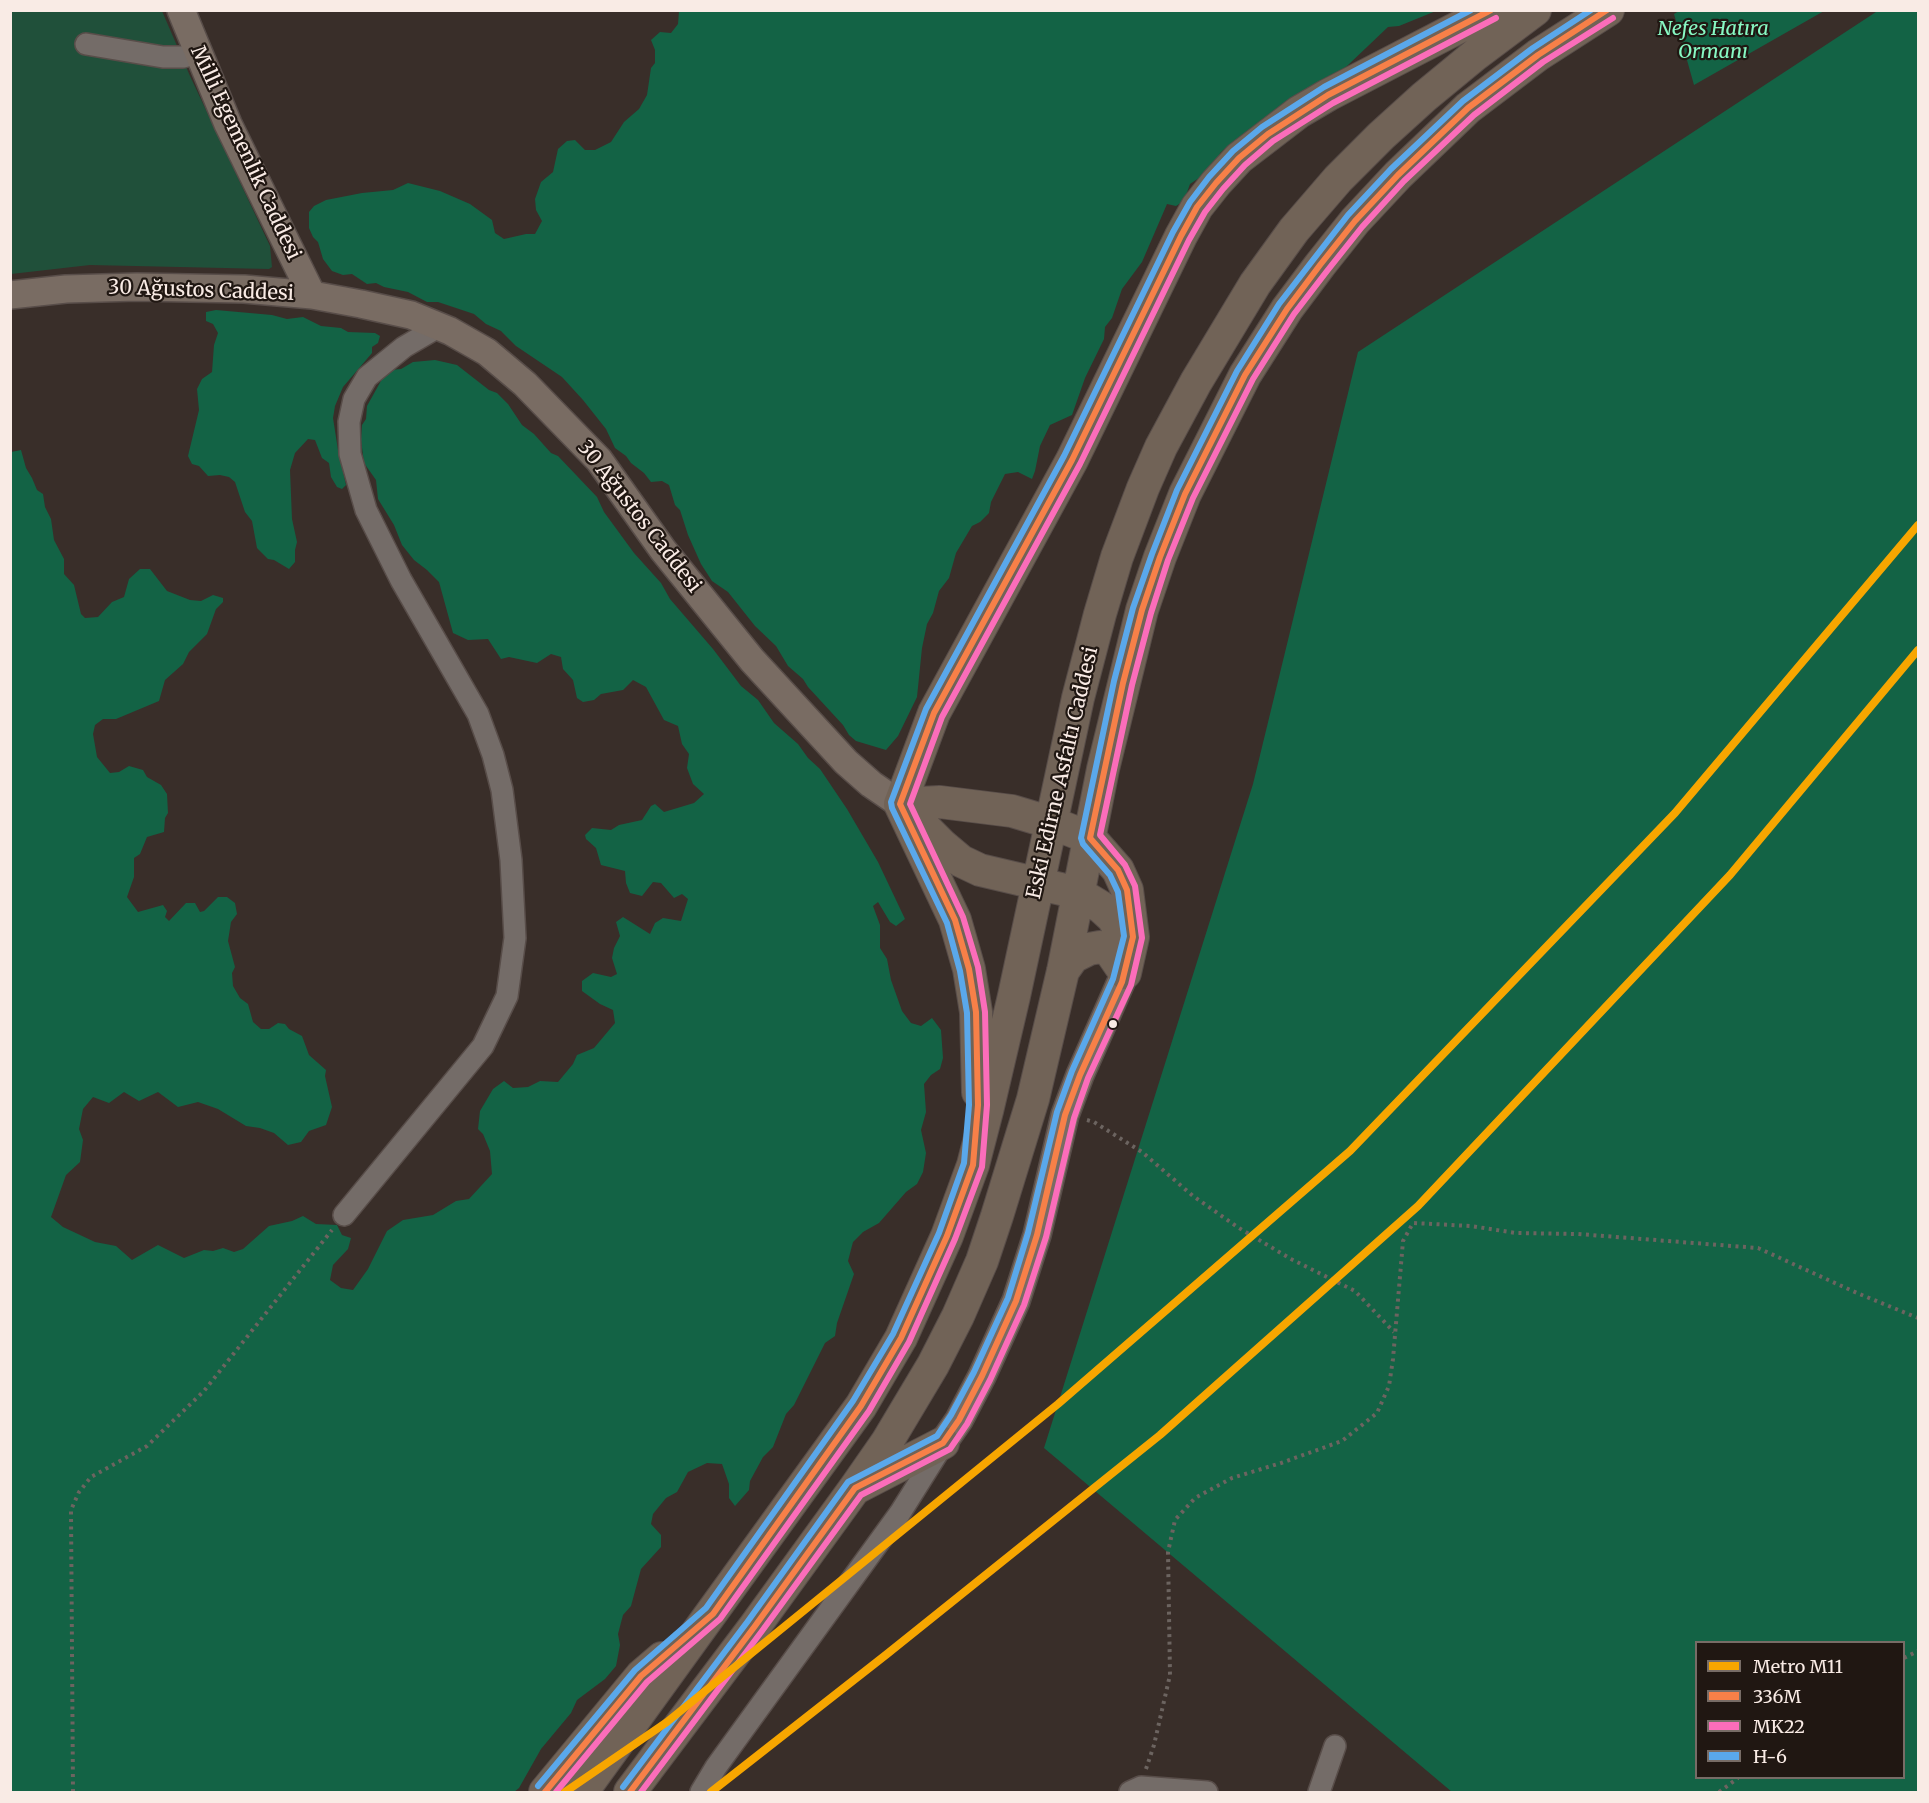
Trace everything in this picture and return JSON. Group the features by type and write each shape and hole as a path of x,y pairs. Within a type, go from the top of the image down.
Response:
{"highway":[{"path":"973,1165 978,1105 978,1052 976,1012 969,969 955,920 900,804 934,714 1072,460 1181,236 1197,207 1215,183 1239,158 1299,112 1491,10"},
{"name":"Eski Edirne Asfaltı Caddesi","path":"713,1614 861,1406 901,1338 947,1236 973,1165 1039,883 1078,698 1117,557 1161,447 1224,334 1255,284 1288,239 1338,179 1424,97 1535,10"},
{"name":"Eski Edirne Asfaltı Caddesi","path":"630,1792 755,1626 887,1442 933,1365 982,1261 1033,1099 1063,971 1123,683 1142,610 1185,494 1245,375 1287,309 1320,265 1355,220 1398,175 1468,108 1538,55 1608,10"},
{"path":"900,804 940,802 1012,811 1090,838 1118,870 1127,890 1133,937 1125,973"},
{"path":"900,804 942,846 961,861 980,870 1078,893 1101,907 1113,918 1121,932 1125,973"},
{"path":"1063,971 1073,957 1089,949 1100,947 1110,951 1125,973"},
{"path":"855,1488 943,1443"},
{"path":"545,1792 641,1676 713,1614"},
{"path":"582,1792 713,1614"}],"main road":[{"name":"Milli Egemenlik Caddesi","path":"181,10 228,124 312,295"},
{"name":"30 Ağustos Caddesi","path":"10,296 66,289 137,287 243,289 312,295 411,315 440,326 487,352 525,384 599,460 663,550 752,660 846,762 871,784 900,804"},
{"path":"943,1443 959,1420 982,1376 1017,1301 1037,1235 1065,1115 1125,973"}],"street":[{"path":"86,44 163,57 183,57 198,53"},
{"path":"344,1215 483,1046 507,996 515,938 511,860 502,790 494,755 478,714 401,580 366,510 350,454 349,422 354,399 367,377 404,347 440,326"},
{"path":"701,1792 716,1767 900,1513 943,1443"},
{"path":"1319,1792 1335,1746"},
{"path":"1135,1790 1207,1792"}],"path":[{"path":"1065,1115 1094,1122 1142,1152 1193,1196 1239,1228 1291,1260 1355,1291 1395,1333"},
{"path":"73,1792 69,1527 71,1510 79,1492 91,1477 147,1446 204,1391 344,1215"},
{"path":"1135,1790 1154,1745 1170,1675 1168,1552 1175,1520 1195,1498 1223,1483 1342,1441 1377,1413 1389,1386 1394,1359 1402,1240 1413,1223 1471,1226 1516,1233 1578,1234 1758,1248 1918,1318"},
{"path":"1719,1792 1737,1779"}],"green space":[{"path":"1879,10 1918,11 1918,1792 1452,1792 1044,1448 1253,784 1358,352"},
{"path":"10,11 162,11 270,246 272,267 269,269 90,265 11,274"},
{"path":"679,11 1436,11 1399,26 1388,27 1347,66 1303,99 1228,146 1220,153 1218,161 1190,184 1184,201 1176,206 1167,204 1142,262 1122,289 1072,415 1050,425 1040,446 1032,479 1018,472 1005,474 991,502 989,513 972,526 956,553 949,578 939,591 933,613 927,624 917,697 898,736 886,750 856,741 849,735 803,679 788,666 776,646 755,626 728,592 712,581 701,564 688,535 669,485 662,481 651,482 615,448 606,429 562,377 516,346 501,331 486,324 474,314 438,302 427,302 408,292 376,283 367,284 352,274 343,275 332,271 323,259 318,242 309,228 309,212 314,206 326,200 393,190 408,183 440,191 470,204 492,220 495,233 504,239 535,234 542,221 536,210 535,199 541,182 553,172 558,149 567,141 575,140 585,150 595,150 611,142 624,122 639,109 647,95 651,68 655,63 655,50 651,40 660,32 671,33 678,24"},
{"name":"Nefes Hatıra Ormanı","path":"1679,11 1824,11 1694,85 1674,14"},
{"path":"216,310 272,315 287,319 303,317 321,326 341,328 348,332 375,333 380,336 378,343 372,347 372,353 343,387 335,406 333,418 346,485 342,489 337,487 331,477 329,463 322,458 315,440 308,439 295,453 290,470 292,519 297,542 295,562 289,569 268,559 257,548 252,521 245,512 235,482 229,477 220,475 208,476 199,466 192,464 188,456 199,410 197,389 202,379 212,372 214,345 218,333 213,324 206,321 206,312"},
{"path":"435,360 457,365 489,390 497,393 508,404 522,425 534,434 551,453 558,456 597,497 604,512 634,553 661,583 670,599 741,686 758,700 774,723 798,744 820,769 847,809 878,862 905,919 896,926 890,922 878,902 873,906 880,925 880,948 887,959 891,980 902,1011 911,1023 921,1026 932,1018 941,1030 943,1058 940,1069 924,1084 926,1112 921,1130 926,1153 923,1172 917,1184 906,1192 879,1223 863,1232 853,1242 848,1261 854,1274 837,1323 835,1336 825,1343 794,1405 786,1414 773,1447 763,1457 750,1481 749,1490 735,1506 729,1498 729,1484 722,1464 707,1463 688,1472 677,1492 666,1498 653,1514 651,1524 661,1535 661,1547 641,1569 631,1606 623,1615 618,1634 620,1645 616,1666 605,1679 577,1700 571,1713 541,1749 519,1788 514,1792 11,1792 11,452 21,450 26,468 37,490 43,494 45,507 51,519 54,540 64,559 64,574 74,585 81,614 85,618 98,617 112,602 124,597 129,579 140,569 150,569 167,591 190,600 201,601 213,595 223,598 223,602 216,609 207,634 189,652 183,664 165,680 159,701 116,719 103,719 95,725 93,734 97,757 110,773 119,772 129,766 143,770 147,777 161,785 167,794 168,813 165,818 164,832 147,837 140,854 134,858 134,877 127,897 138,912 163,905 167,911 165,917 169,921 186,903 195,903 200,912 218,897 227,897 235,903 237,914 231,922 228,941 235,967 232,973 233,986 240,998 248,1004 253,1022 261,1029 269,1029 278,1023 285,1024 302,1036 309,1055 326,1070 325,1076 332,1107 326,1125 309,1131 301,1142 288,1145 274,1133 246,1126 218,1109 198,1102 178,1107 158,1092 139,1101 124,1092 109,1103 93,1097 83,1109 79,1129 83,1140 80,1162 66,1175 51,1217 63,1227 95,1242 116,1246 132,1260 158,1245 184,1258 204,1250 213,1251 223,1248 234,1252 243,1249 269,1226 303,1216 316,1224 337,1225 342,1235 351,1238 348,1249 333,1265 330,1280 341,1288 353,1290 368,1269 387,1231 403,1220 433,1215 456,1201 469,1199 492,1174 490,1151 483,1134 478,1129 480,1111 493,1089 504,1081 513,1088 528,1087 540,1081 558,1082 573,1064 577,1055 594,1048 615,1023 613,1010 582,991 582,981 593,973 611,977 617,974 612,958 620,936 616,922 623,917 650,934 655,923 663,918 681,921 688,899 682,894 674,898 661,883 653,882 642,896 630,893 625,871 601,865 596,848 586,839 585,835 592,828 611,830 619,825 642,820 651,806 655,804 664,812 694,803 704,794 693,784 687,768 689,754 682,744 678,726 664,720 646,687 633,680 623,690 601,694 594,700 583,702 577,698 573,680 563,669 561,657 551,654 537,663 509,657 501,659 488,639 468,640 453,633 439,582 414,560 402,545 394,525 378,499 376,480 364,463 361,440 367,406 382,379 391,370 401,369 413,362"}],"metro line":[{"name":"M11","path":"565,1792 667,1722 1058,1404 1350,1151 1675,813 1918,525"},
{"name":"M11","path":"711,1792 1160,1435 1418,1206 1730,875 1918,650"}],"transit line":[{"name":"H-6","path":"538,1786 635,1670 706,1608 853,1401 893,1334 939,1233 964,1163 969,1105 967,1013 960,971 947,923 891,802 926,709 1064,456 1173,232 1190,202 1209,177 1233,151 1262,127 1324,87 1471,10"},
{"name":"336M","path":"545,1792 641,1676 713,1614 861,1406 901,1338 947,1236 973,1165 978,1105 976,1012 969,969 955,920 900,804 934,713 1072,460 1181,236 1197,207 1216,183 1239,158 1268,134 1328,95 1491,10"},
{"name":"H-6","path":"623,1787 748,1621 848,1482 937,1436 974,1372 1008,1298 1028,1233 1057,1112 1072,1071 1113,979 1124,936 1118,892 1110,875 1083,844 1081,838 1114,681 1133,608 1177,490 1237,371 1279,304 1348,215 1391,169 1463,101 1533,48 1591,10"},
{"name":"336M","path":"630,1792 855,1488 943,1443 959,1420 982,1376 1016,1301 1037,1235 1065,1115 1080,1075 1122,982 1133,937 1127,890 1118,870 1090,838 1123,683 1142,610 1160,557 1185,494 1245,375 1287,309 1320,265 1355,221 1398,175 1468,108 1538,55 1607,10"},
{"name":"MK22","path":"556,1792 647,1682 720,1619 869,1411 909,1342 955,1239 982,1167 987,1105 985,1012 978,967 963,917 910,804 942,717 1080,464 1189,240 1205,212 1223,189 1245,165 1273,141 1333,103 1496,18"},
{"name":"MK22","path":"641,1792 861,1495 950,1449 967,1424 990,1380 1024,1305 1046,1237 1074,1118 1088,1078 1131,985 1142,938 1135,886 1125,865 1100,835 1132,685 1168,560 1193,498 1253,379 1294,314 1362,227 1404,181 1474,115 1543,62 1613,18"}]}
